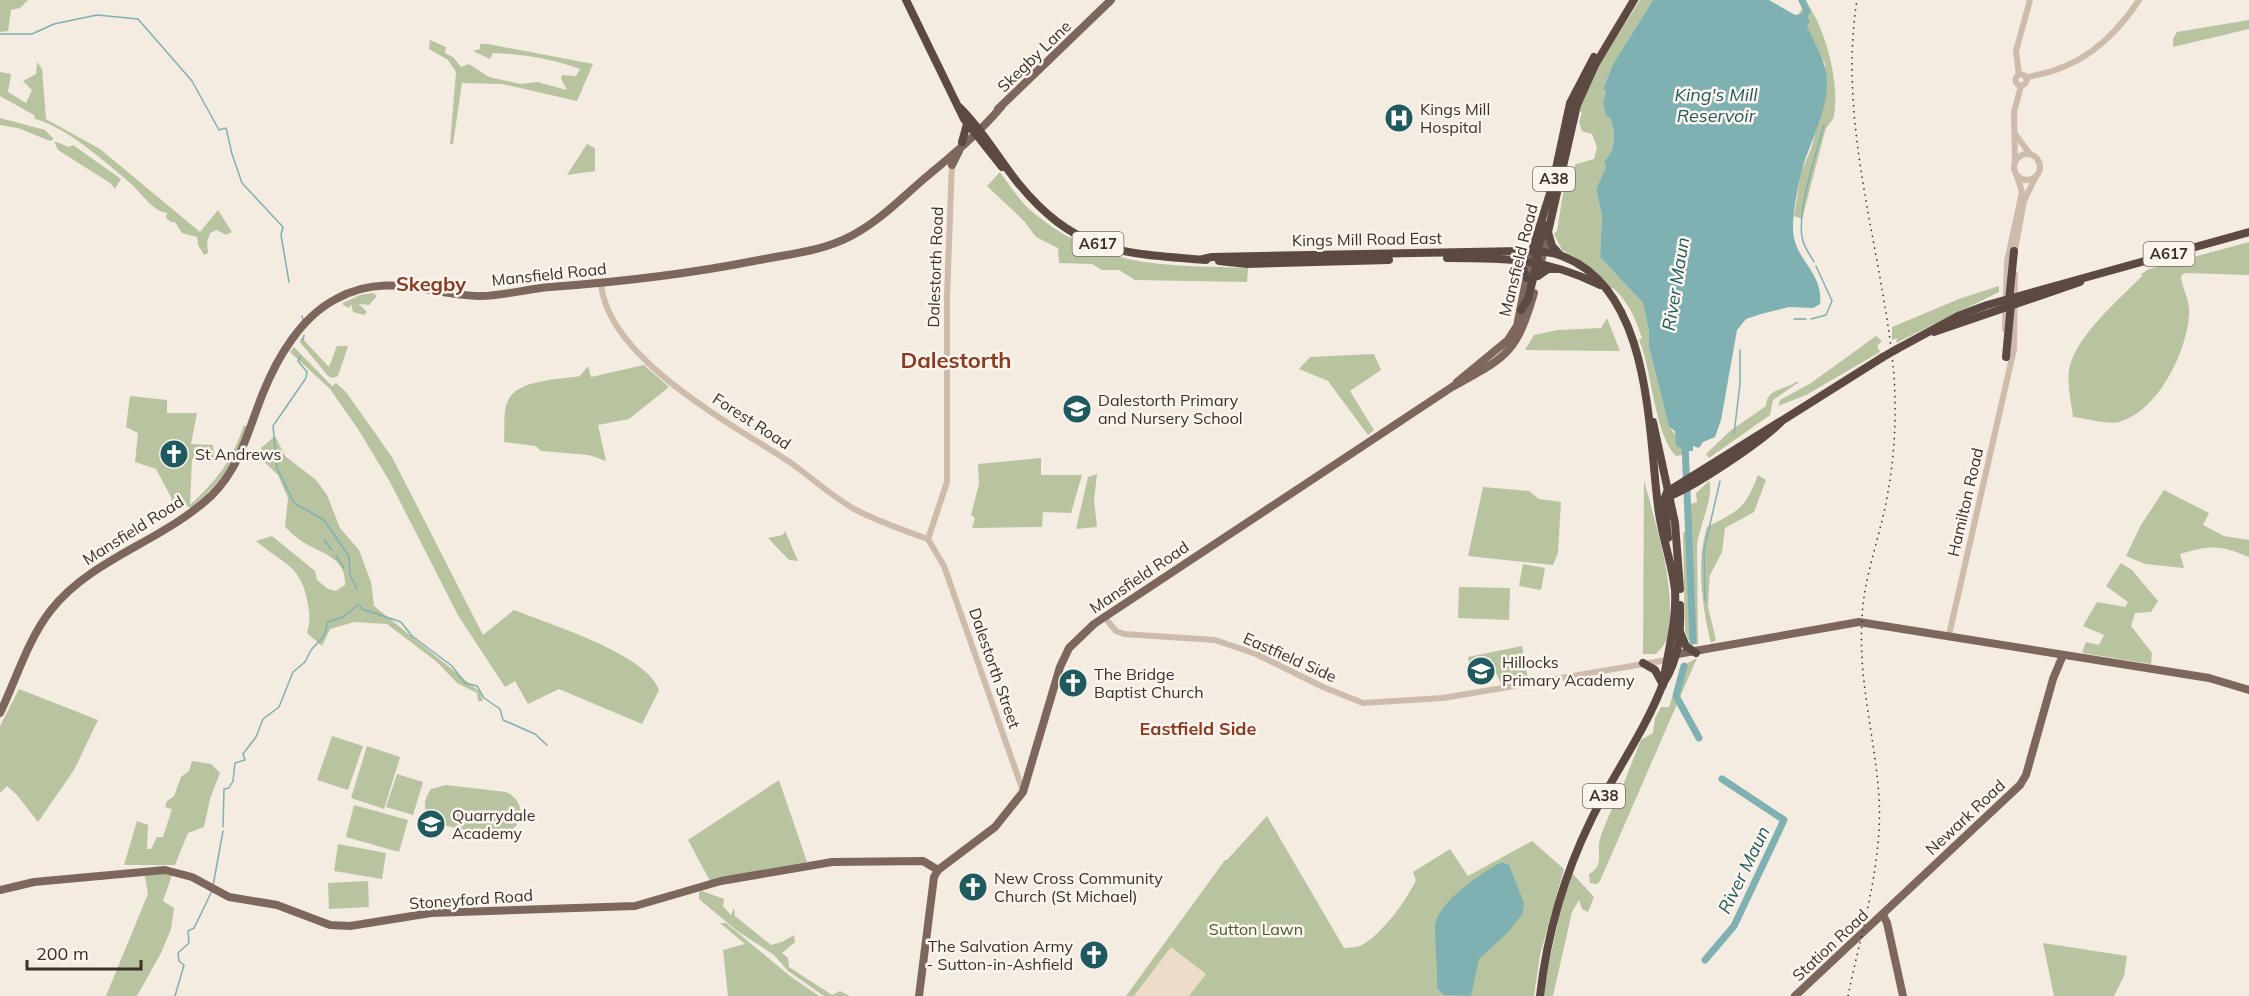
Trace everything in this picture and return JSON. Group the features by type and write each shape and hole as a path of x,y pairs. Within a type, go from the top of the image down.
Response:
{"highway":[{"name":"A617","path":"906,0 959,107 974,130"},
{"name":"A38","path":"1618,20 1629,0"},
{"name":"A38","path":"1618,20 1634,0"},
{"name":"Mansfield Road","path":"1548,232 1577,105 1618,20"},
{"name":"Mansfield Road","path":"1537,257 1536,235 1552,188 1570,103 1582,76 1618,20"},
{"path":"961,145 974,130"},
{"name":"Kings Mill Road East","path":"974,130 1056,221 1077,235 1138,255 1247,264 1415,258 1513,260 1537,257"},
{"path":"1521,310 1528,298 1547,217 1555,203"},
{"path":"1548,232 1550,243 1560,255"},
{"name":"A617","path":"1668,494 1774,423 1783,420 1935,327 2089,278 2249,232"},
{"path":"1505,251 1526,244 1536,235"},
{"path":"1474,251 1485,255 1537,257 1572,266 1589,280"},
{"name":"Kings Mill Road East","path":"1203,259 1212,256 1474,251 1505,251 1537,257"},
{"path":"2006,357 2009,344 2014,251"},
{"name":"A617","path":"1537,257 1560,255"},
{"name":"A38","path":"1540,996 1552,927 1570,869 1591,820 1642,729 1662,685 1680,632 1675,523 1665,470 1638,361 1623,315 1587,270 1560,255"},
{"name":"A617","path":"1537,257 1589,280"},
{"path":"1513,260 1523,269 1527,278"},
{"path":"1538,276 1548,269 1563,268"},
{"name":"A617","path":"1921,336 2010,302 2065,289 2089,278"},
{"name":"A38","path":"1589,280 1602,287"},
{"name":"A38","path":"1647,404 1661,527 1670,560 1675,607 1672,657"},
{"path":"1665,470 1683,485 1675,523"},
{"path":"1656,485 1668,494 1670,560"},
{"path":"1680,632 1686,646 1693,653"},
{"path":"1648,662 1655,670 1662,685"}],"main road":[{"name":"Skegby Lane","path":"974,130 1001,107 1111,0"},
{"name":"Mansfield Road","path":"0,713 42,622 63,596 84,579 169,528 206,500 225,481 243,449 263,391 278,364 302,328 333,300 351,291 383,285 406,284 484,296 547,287 601,284 711,271 830,246 869,226 949,160 974,130"},
{"name":"Mansfield Road","path":"1452,387 1508,340 1517,326 1527,278 1548,232"},
{"name":"Mansfield Road","path":"938,870 995,827 1023,792 1064,657 1079,637 1452,387 1496,362 1514,345 1524,327 1538,276 1537,257"},
{"path":"1672,657 1859,622 2209,678 2249,690"},
{"name":"Newark Road","path":"1883,915 2019,785 2026,775 2053,679 2063,655"},
{"name":"Stoneyford Road","path":"0,890 34,882 149,869 184,874 229,897 277,905 330,925 350,926 431,913 635,906 721,881 832,862 923,861 938,870"},
{"path":"919,996 934,877 938,870"},
{"path":"1883,915 1887,923 1903,996"},
{"name":"Station Road","path":"1795,996 1883,915"}],"street":[{"path":"2030,0 2016,51 2022,76 2060,69 2095,50 2114,34 2139,0"},
{"name":"Hamilton Road","path":"1949,635 2014,349 2007,262 2022,192 2015,163 2014,134 2015,106 2021,86 2026,83 2022,76"},
{"path":"2014,134 2040,164 2024,201 2014,251"},
{"path":"2015,163 2022,155 2030,154"},
{"name":"Dalestorth Road","path":"928,539 947,482 949,160"},
{"path":"2017,176 2026,180 2036,177"},
{"name":"Forest Road","path":"601,284 604,303 624,334 639,354 668,382 858,511 928,539"},
{"name":"Hamilton Road","path":"2006,357 2007,374"},
{"name":"Dalestorth Street","path":"928,539 938,553 1023,792"},
{"name":"Eastfield Side","path":"1105,618 1116,630 1124,634 1215,640 1256,654 1323,687 1363,703 1443,698 1648,662"},
{"path":"1648,662 1672,657"}],"green space":[{"path":"0,0 28,0 20,8 11,10 8,31 0,32"},
{"path":"1640,0 1653,0 1613,64 1603,89 1606,92 1603,103 1606,116 1610,118 1613,139 1611,152 1604,162 1606,167 1596,189 1602,216 1600,257 1643,303 1649,332 1649,349 1669,427 1682,447 1682,455 1676,456 1663,433 1658,417 1639,340 1642,338 1631,311 1613,288 1609,290 1584,263 1562,250 1554,234 1557,231 1564,188 1571,184 1573,179 1570,173 1576,164 1594,159 1597,147 1592,134 1582,131 1579,122 1582,113 1579,110 1592,76"},
{"path":"1808,5 1826,43 1833,73 1835,103 1834,116 1825,131 1802,219 1794,216 1801,172 1811,149 1827,87 1825,64 1799,12"},
{"path":"2249,20 2249,29 2173,47 2173,39 2177,32"},
{"path":"430,40 446,47 445,53 453,57 461,67 469,64 489,77 520,84 537,82 567,90 561,79 562,75 576,76 580,69 548,60 515,55 493,53 490,59 473,51 480,49 480,44 488,44 593,64 577,101 502,84 462,83 453,144 450,144 456,72 448,60 429,49"},
{"path":"37,62 42,69 46,119 100,149 200,232 218,210 232,232 226,235 217,230 210,233 207,242 208,253 204,255 198,245 197,237 182,233 175,222 166,218 167,213 152,205 129,182 96,155 59,129 35,119 34,115 0,96 0,72 11,74 8,92 26,103 32,90 23,81 36,74"},
{"path":"0,118 45,130 54,139 50,141 18,128 0,125"},
{"path":"54,141 69,147 73,145 121,179 115,189 110,183 58,150"},
{"path":"587,144 595,148 595,171 567,175"},
{"path":"1000,172 1030,210 1060,232 1085,245 1110,254 1163,264 1248,268 1247,282 1135,280 1119,270 1102,270 1092,264 1059,263 1058,248 1036,237 1024,221 987,186"},
{"path":"2249,242 2249,275 2185,273 2181,276 2189,305 2187,331 2176,363 2146,406 2133,416 2114,423 2073,417 2068,381 2073,357 2089,332 2111,306 2143,275 2140,275 2149,269"},
{"path":"1999,286 1999,292 1896,343 1897,338 1892,340 1892,327 1959,299"},
{"path":"373,293 377,296 369,305 359,304 367,312 364,315 353,312 351,304 349,308 343,305 360,295"},
{"path":"1607,318 1620,351 1525,350 1534,335 1558,330 1601,328"},
{"path":"1876,336 1882,341 1877,346 1880,352 1806,395 1778,406 1780,400 1811,383"},
{"path":"301,337 329,367 337,346 348,346 338,376 332,378 328,376 300,342"},
{"path":"294,347 332,386 336,383 346,392 392,457 483,635 514,610 572,632 617,653 636,664 651,677 659,690 642,724 559,689 528,704 515,681 505,687 459,617 390,482 358,429 330,389 290,352"},
{"path":"1374,354 1381,370 1350,391 1374,430 1368,435 1328,381 1299,369 1310,357"},
{"path":"644,365 669,387 629,419 598,425 606,461 589,455 541,451 536,446 504,442 507,403 519,389 538,382 580,376 588,366 591,377"},
{"path":"1799,382 1773,400 1770,415 1709,458 1706,454 1730,431 1766,406 1772,393"},
{"path":"130,396 167,400 167,413 197,413 191,444 213,445 214,461 192,459 190,505 223,469 244,425 247,427 237,451 218,482 190,508 188,506 174,511 171,497 156,469 135,462 138,433 126,427"},
{"path":"275,436 285,456 316,480 327,495 340,528 359,550 371,582 374,606 480,692 483,701 478,701 477,693 457,683 437,662 387,624 354,622 330,629 322,646 307,633 309,612 301,582 290,567 256,541 272,536 315,571 317,580 328,589 336,591 345,585 344,575 336,561 330,556 298,539 285,527 288,498 278,475 261,459 261,448"},
{"path":"1041,458 1041,475 1082,475 1071,513 1043,512 1042,527 972,528 975,518 971,515 979,484 978,464"},
{"path":"1097,474 1094,500 1097,527 1076,529 1088,477"},
{"path":"1758,475 1766,480 1754,512 1725,528 1722,552 1710,575 1708,607 1716,640 1711,643 1705,615 1701,570 1707,527 1734,512 1745,502"},
{"path":"1644,480 1663,554 1669,592 1668,634 1665,643 1656,654 1643,654"},
{"path":"1709,481 1710,495 1697,546 1698,645 1688,639 1685,631 1683,532 1688,534 1685,506 1697,502 1696,493"},
{"path":"1483,487 1529,491 1539,499 1561,502 1558,553 1553,565 1468,556"},
{"path":"2164,490 2209,513 2203,525 2224,536 2249,540 2249,557 2222,548 2200,549 2180,554 2184,568 2145,564 2126,556 2141,525"},
{"path":"785,531 798,561 789,560 768,538 783,535"},
{"path":"2121,563 2132,570 2158,601 2151,612 2135,613 2131,626 2152,653 2151,664 2082,653 2086,642 2099,645 2104,635 2083,626 2097,602 2125,607 2128,602 2106,586"},
{"path":"1523,564 1545,568 1541,590 1519,586"},
{"path":"1459,587 1510,588 1509,620 1458,618"},
{"path":"1522,646 1528,680 1501,684 1489,656 1489,664 1470,668 1468,657"},
{"path":"1697,658 1600,881 1597,884 1590,883 1589,874 1596,868 1599,861 1601,835 1614,803 1619,805 1620,793 1641,740 1653,733 1655,718 1661,707 1669,707 1683,666"},
{"path":"19,689 98,720 74,770 38,822 7,786 0,793 0,726"},
{"path":"332,736 363,746 348,790 317,780"},
{"path":"367,746 400,757 384,809 351,798"},
{"path":"192,761 211,764 220,773 210,799 204,827 188,833 175,865 124,865 137,821 148,825 147,849 151,849 157,837 163,837 172,809 165,807 167,801 174,796 181,777 189,771"},
{"path":"397,774 423,782 413,815 386,807"},
{"path":"779,780 807,862 710,881 688,840"},
{"path":"446,785 506,792 513,796 520,808 519,821 510,831 502,834 462,829 435,821 427,813 425,803 431,789"},
{"path":"354,805 408,820 399,852 346,837"},
{"name":"Sutton Lawn","path":"1267,816 1344,948 1360,946 1378,933 1412,888 1416,880 1413,872 1450,849 1468,876 1532,841 1564,869 1540,955 1534,996 1126,996 1225,860"},
{"path":"338,844 386,853 382,879 334,871"},
{"path":"144,871 172,875 163,901 174,908 171,929 161,953 137,996 106,996 148,894"},
{"path":"1572,873 1594,897 1588,912 1582,909 1579,900 1572,912 1553,996 1542,996 1560,912"},
{"path":"368,881 369,907 329,909 328,883"},
{"path":"699,892 724,899 723,906 731,915 734,908 735,916 771,945 794,935 795,942 782,953 788,958 789,967 832,995 840,991 850,996 824,996 788,971 774,955 736,930 699,899"},
{"path":"720,923 726,923 790,976 819,996 728,996 723,950 745,944"},
{"path":"2043,943 2127,956 2124,976 2114,996 2054,996"}],"shaded area":[{"path":"1171,947 1206,974 1189,996 1134,996"}],"water":[{"name":"King's Mill Reservoir","path":"1653,0 1769,0 1795,15 1805,13 1810,22 1807,26 1824,64 1827,78 1824,106 1801,174 1793,222 1794,240 1817,283 1820,304 1813,308 1789,307 1746,319 1737,330 1721,420 1715,437 1703,442 1699,448 1693,446 1693,451 1685,451 1676,445 1675,431 1669,427 1649,348 1649,332 1643,303 1600,257 1602,216 1596,189 1606,167 1604,162 1611,152 1613,139 1610,118 1606,116 1603,103 1606,92 1603,89 1613,64"},
{"path":"1502,862 1509,865 1524,903 1522,915 1506,934 1479,959 1471,996 1444,995 1437,988 1435,928 1437,919 1451,899 1461,890"}],"waterway":[{"name":"River Maun","path":"1802,0 1807,11 1802,19"},
{"path":"0,34 32,34 54,24 97,15 138,19 192,81 219,130 226,128 242,183 283,227 281,235 289,282"},
{"path":"1814,262 1803,241 1802,216 1808,183 1824,125"},
{"path":"1811,319 1826,315 1832,301 1816,266"},
{"path":"302,316 303,320"},
{"path":"1794,319 1806,319"},
{"path":"303,340 304,335"},
{"path":"1734,434 1740,384 1740,350"},
{"path":"300,357 298,361 307,372 306,378 273,426 277,468 294,503 324,520 349,556 350,575 357,589"},
{"name":"River Maun","path":"1685,443 1693,641"},
{"path":"1705,601 1704,550 1720,481"},
{"path":"324,540 332,550"},
{"path":"336,556 344,568"},
{"path":"223,827 224,789 229,788 233,781 235,763 245,760 243,754 256,737 263,719 279,707 293,672 305,662 311,650 324,636 328,622 343,617 358,605"},
{"path":"360,606 362,609 401,622 412,636 452,666 465,683 477,686 484,698 500,709 503,720 535,734 547,745"},
{"name":"River Maun","path":"1684,666 1676,696 1699,738"},
{"name":"River Maun","path":"1705,960 1734,926 1784,820 1722,779"},
{"path":"213,886 223,831"},
{"path":"175,996 184,965 179,961 178,953 189,943 188,931 194,928 212,891"}],"railway":[{"path":"1848,996 1870,897 1878,847 1879,797 1861,642 1867,579 1890,478 1895,410 1894,376 1888,329 1857,142 1852,47 1857,0"}],"place":[{"name":"Kings Mill Hospital","path":"1399,118"},
{"name":"Dalestorth Primary and Nursery School","path":"1077,409"},
{"name":"St Andrews","path":"174,454"},
{"name":"Hillocks Primary Academy","path":"1481,671"},
{"name":"The Bridge Baptist Church","path":"1073,683"},
{"name":"Quarrydale Academy","path":"431,824"},
{"name":"New Cross Community Church (St Michael)","path":"973,887"},
{"name":"The Salvation Army - Sutton-in-Ashfield","path":"1094,955"}],"district":[{"name":"Skegby","path":"431,284"},
{"name":"Dalestorth","path":"956,360"},
{"name":"Eastfield Side","path":"1198,729"}]}
